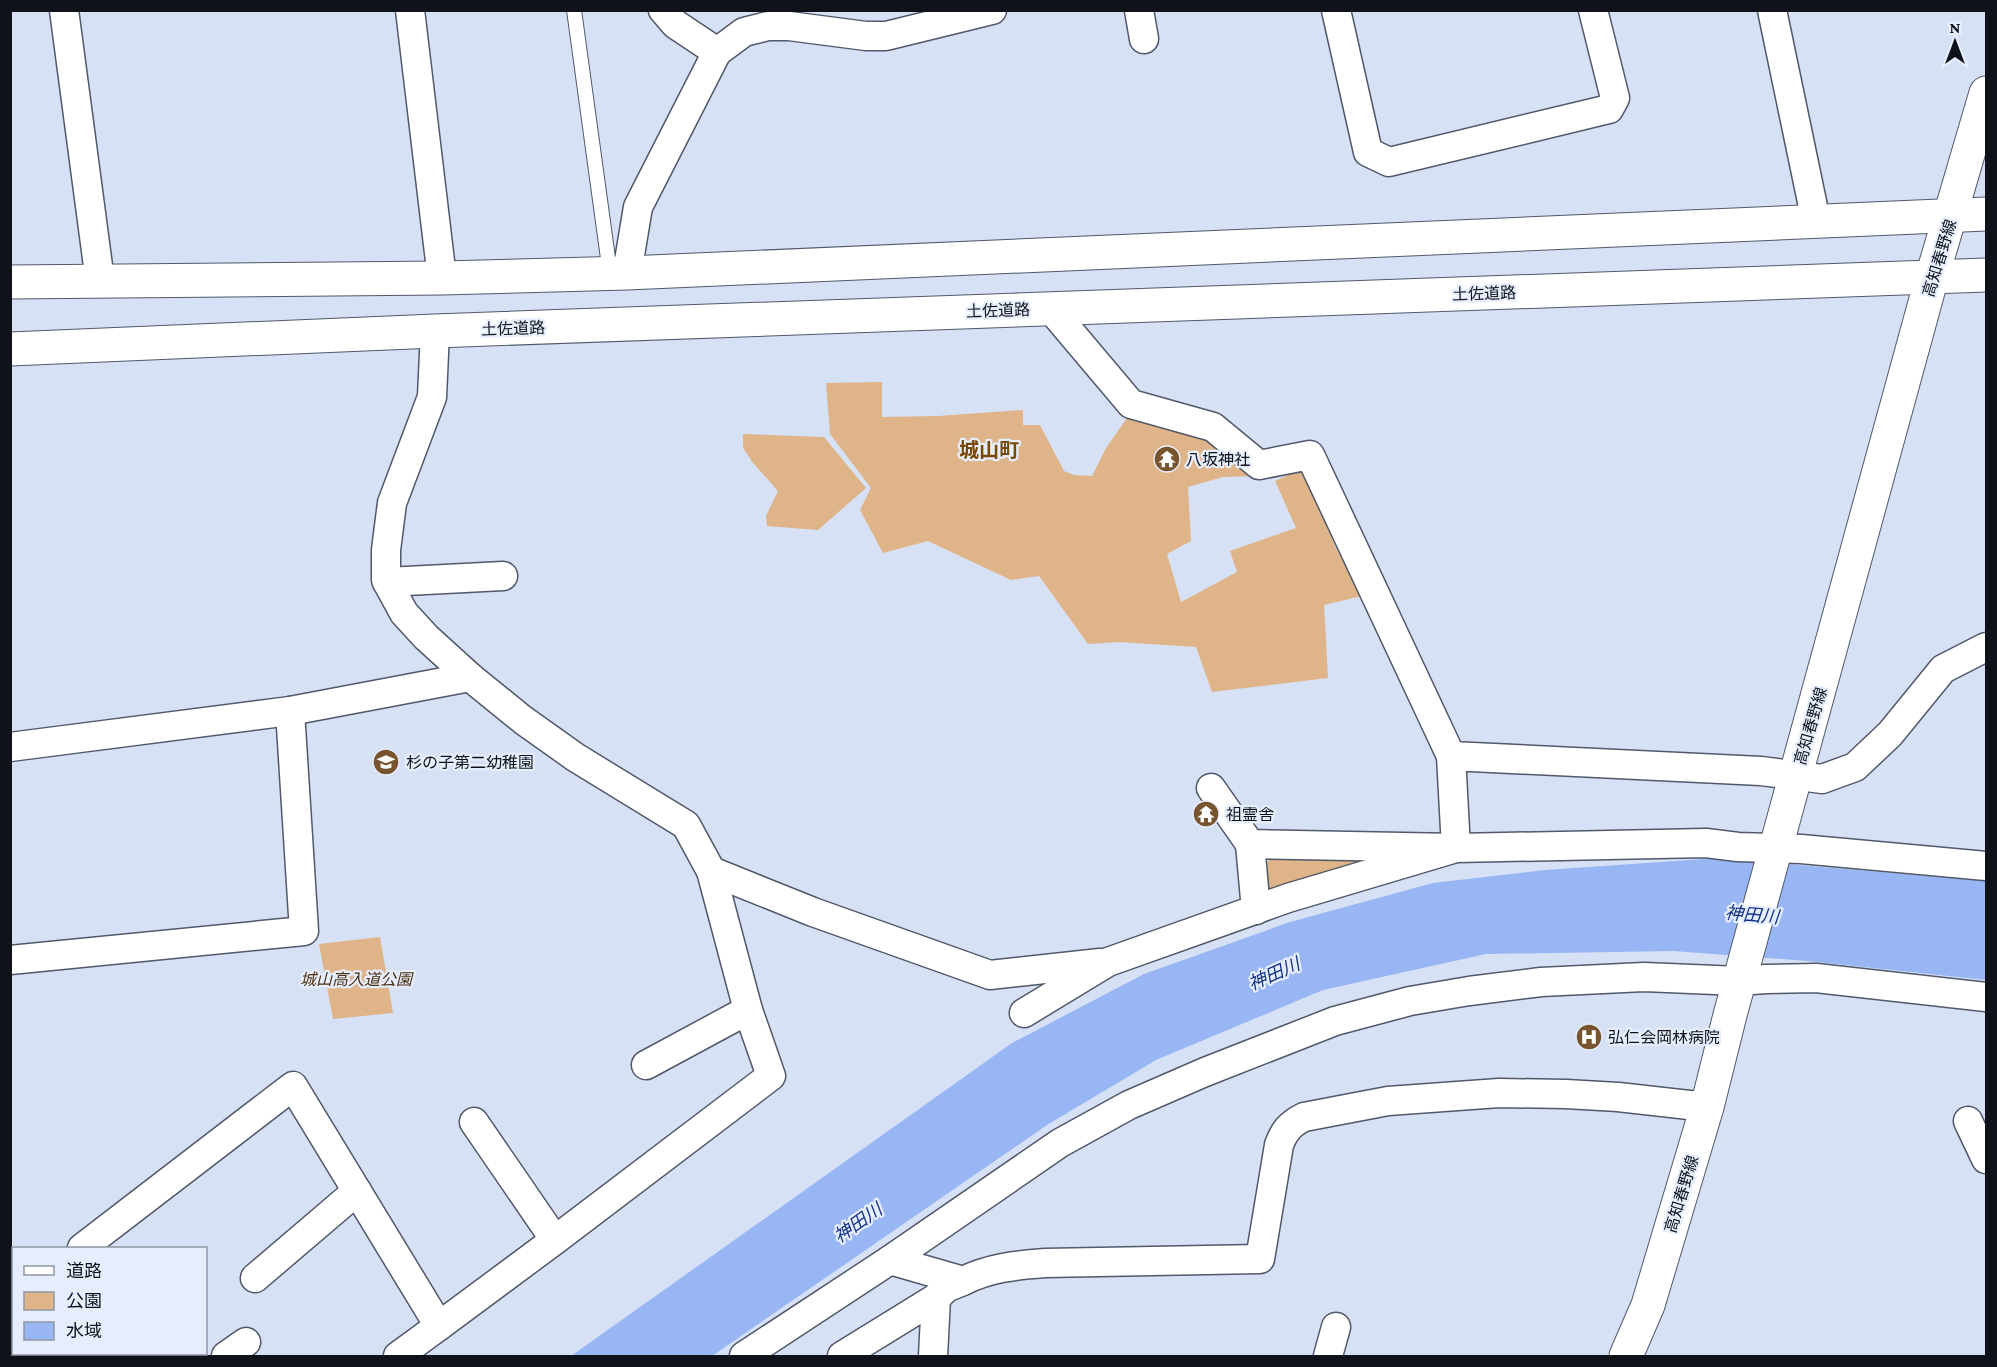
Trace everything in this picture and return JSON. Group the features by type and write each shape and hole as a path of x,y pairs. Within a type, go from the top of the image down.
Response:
{"main road":[{"name":"高知春野線","path":"1626,1356 1648,1305 1707,1107 1932,277 1952,216 1986,93"},
{"path":"10,282 618,274 1986,214"},
{"name":"土佐道路","path":"10,350 435,331 1986,275"}],"street":[{"path":"64,10 100,281"},
{"path":"410,10 442,278"},
{"path":"663,10 675,24 717,52"},
{"path":"618,274 638,207 717,52 744,32 768,26 789,26 866,36 886,36 929,17 992,10"},
{"path":"1139,10 1144,39"},
{"path":"1336,10 1368,152 1389,162 1609,109 1614,98 1593,10"},
{"path":"1772,10 1816,221"},
{"path":"1050,309 1131,404 1213,427 1259,465 1310,455 1450,756 1456,848"},
{"path":"398,1356 771,1076 748,1010 711,871 686,825 575,757 523,720 470,677 426,637 404,613 387,582 386,550 392,503 432,396 435,331"},
{"path":"387,582 503,576"},
{"path":"1450,756 1761,771 1822,779 1854,767 1890,734 1943,669 1986,647"},
{"path":"10,747 290,711 470,677"},
{"path":"10,960 304,931 290,711"},
{"path":"1211,788 1250,844 1256,910"},
{"path":"1250,844 1456,848 1706,843 1986,866"},
{"path":"1024,1013 1108,962 1288,898 1456,848"},
{"path":"711,871 813,912 990,975 1108,962"},
{"path":"744,1356 890,1260 1060,1143 1129,1105 1262,1048 1335,1021 1410,1001 1541,982 1644,977 1741,975 1766,979 1816,978 1986,997"},
{"path":"646,1065 748,1010"},
{"path":"83,1247 293,1086 438,1326"},
{"path":"842,1356 936,1298 946,1288 980,1273 1010,1266 1086,1261 1260,1259 1283,1132 1293,1122 1304,1117 1388,1101 1499,1093 1618,1097 1707,1107"},
{"path":"1968,1120 1986,1159"},
{"path":"474,1122 555,1240"},
{"path":"255,1278 357,1191"},
{"path":"890,1260 963,1281"},
{"path":"933,1356 936,1298"},
{"path":"1328,1356 1336,1327"}],"lane":[{"path":"574,10 618,274"}],"green space":[{"path":"882,382 882,417 1023,410 1023,425 1040,425 1064,471 1074,475 1092,476 1106,448 1127,418 1147,418 1208,432 1258,476 1223,477 1188,487 1191,541 1167,554 1181,602 1237,572 1230,551 1296,528 1275,481 1302,469 1336,548 1362,596 1324,605 1328,678 1212,692 1196,647 1119,642 1088,644 1039,576 1011,580 928,541 883,553 860,510 871,488 830,434 826,383"},
{"path":"743,434 824,437 866,488 818,530 767,526 766,516 778,491 743,448"},
{"path":"1276,853 1404,855 1265,897 1260,870"},
{"name":"城山高入道公園","path":"380,937 393,1013 333,1019 319,944"}],"water":[{"name":"神田川","path":"1718,858 1986,881 1986,980 1807,961 1673,951 1486,954 1323,990 1156,1060 1047,1125 712,1356 571,1356 1012,1043 1144,974 1290,922 1433,883 1545,870"}],"place":[{"name":"八坂神社","path":"1167,459"},
{"name":"杉の子第二幼稚園","path":"386,762"},
{"name":"祖霊舎","path":"1206,814"},
{"name":"弘仁会岡林病院","path":"1589,1037"}],"district":[{"name":"城山町","path":"989,450"}]}
